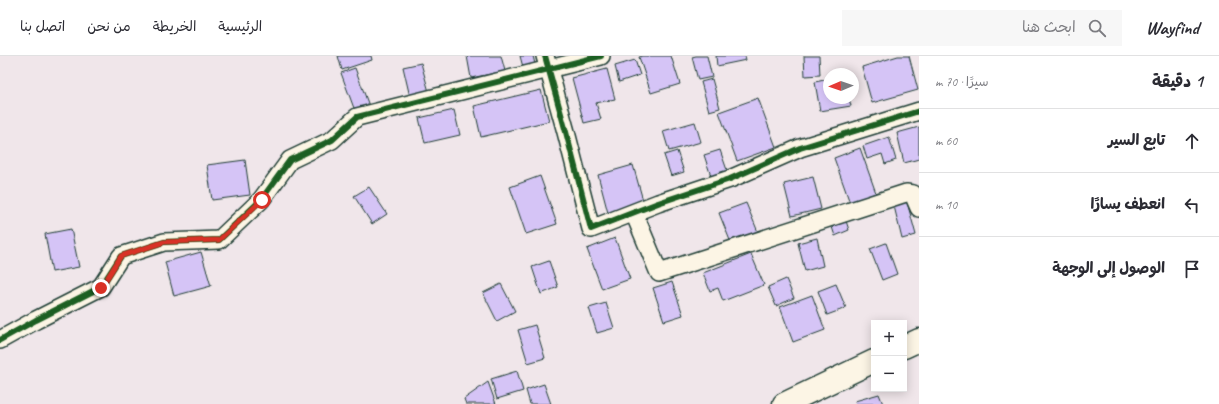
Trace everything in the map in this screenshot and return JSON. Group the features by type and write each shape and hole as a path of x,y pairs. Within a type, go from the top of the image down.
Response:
{"street":[{"path":"0,340 36,320 101,288 121,256 164,242 219,240 262,200 290,160 332,140 357,117 547,63 602,56"},
{"path":"547,63 591,229 658,203 730,179 800,148 919,111"},
{"path":"634,213 659,273 906,193 913,194 919,208"},
{"path":"907,346 919,340"},
{"path":"784,404 871,362"}],"building":[{"path":"338,56 371,56 372,60 342,70"},
{"path":"467,56 501,56 505,71 471,78"},
{"path":"520,56 533,56 536,68 524,71"},
{"path":"671,56 680,84 651,93 639,57"},
{"path":"707,56 712,77 698,80 692,57"},
{"path":"716,56 745,56 746,60 717,66"},
{"path":"804,56 819,56 820,75 805,76"},
{"path":"898,56 909,56 918,90 872,103 862,67"},
{"path":"635,60 640,75 619,82 615,66"},
{"path":"421,63 429,92 410,97 403,67"},
{"path":"355,68 369,106 355,111 341,73"},
{"path":"607,69 615,99 596,103 601,119 584,123 572,78"},
{"path":"712,79 720,108 709,111 701,82"},
{"path":"823,80 823,104 850,104 851,106 820,111 815,82"},
{"path":"541,90 549,121 481,137 474,106"},
{"path":"758,98 776,147 737,161 719,112"},
{"path":"454,110 460,135 425,143 419,118"},
{"path":"695,122 701,142 669,151 663,131"},
{"path":"919,127 919,159 904,163 897,133"},
{"path":"889,137 896,160 885,164 882,154 867,159 863,146"},
{"path":"860,148 876,193 850,203 834,158"},
{"path":"720,150 728,173 712,179 704,155"},
{"path":"677,151 684,172 671,176 664,155"},
{"path":"245,160 250,195 212,200 207,165"},
{"path":"633,165 644,204 608,213 598,175"},
{"path":"540,176 557,224 526,234 510,187"},
{"path":"813,177 821,209 792,216 784,184"},
{"path":"369,187 387,214 372,224 354,196"},
{"path":"907,202 916,235 902,239 894,206"},
{"path":"746,203 758,232 731,243 719,213"},
{"path":"846,221 849,230 835,236 832,227"},
{"path":"71,229 79,267 52,272 45,234"},
{"path":"615,238 630,279 602,289 587,249"},
{"path":"817,238 823,266 805,271 798,243"},
{"path":"886,243 897,274 882,280 870,249"},
{"path":"201,252 211,286 174,296 165,262"},
{"path":"751,254 764,285 723,301 718,288 710,291 703,273"},
{"path":"549,261 558,287 541,294 532,267"},
{"path":"786,279 794,298 776,306 768,287"},
{"path":"672,282 683,315 664,321 653,288"},
{"path":"501,284 515,311 497,321 483,293"},
{"path":"836,284 846,308 827,315 818,291"},
{"path":"812,295 825,330 793,342 780,307"},
{"path":"606,303 614,328 597,333 589,308"},
{"path":"535,325 545,358 528,363 518,330"},
{"path":"517,371 523,391 497,399 491,379"},
{"path":"488,382 496,404 466,404 464,399"},
{"path":"544,384 551,404 530,404 526,390"},
{"path":"879,394 883,404 856,404 855,401"}],"cycle path":[{"path":"545,56 591,229 658,203 730,179 800,148 919,111"},
{"path":"0,340 101,287 121,256 164,242 219,240 261,200 290,160 332,140 357,117 601,56"}],"route":[{"path":"101,288 121,256 164,242 219,240 262,200"}]}
